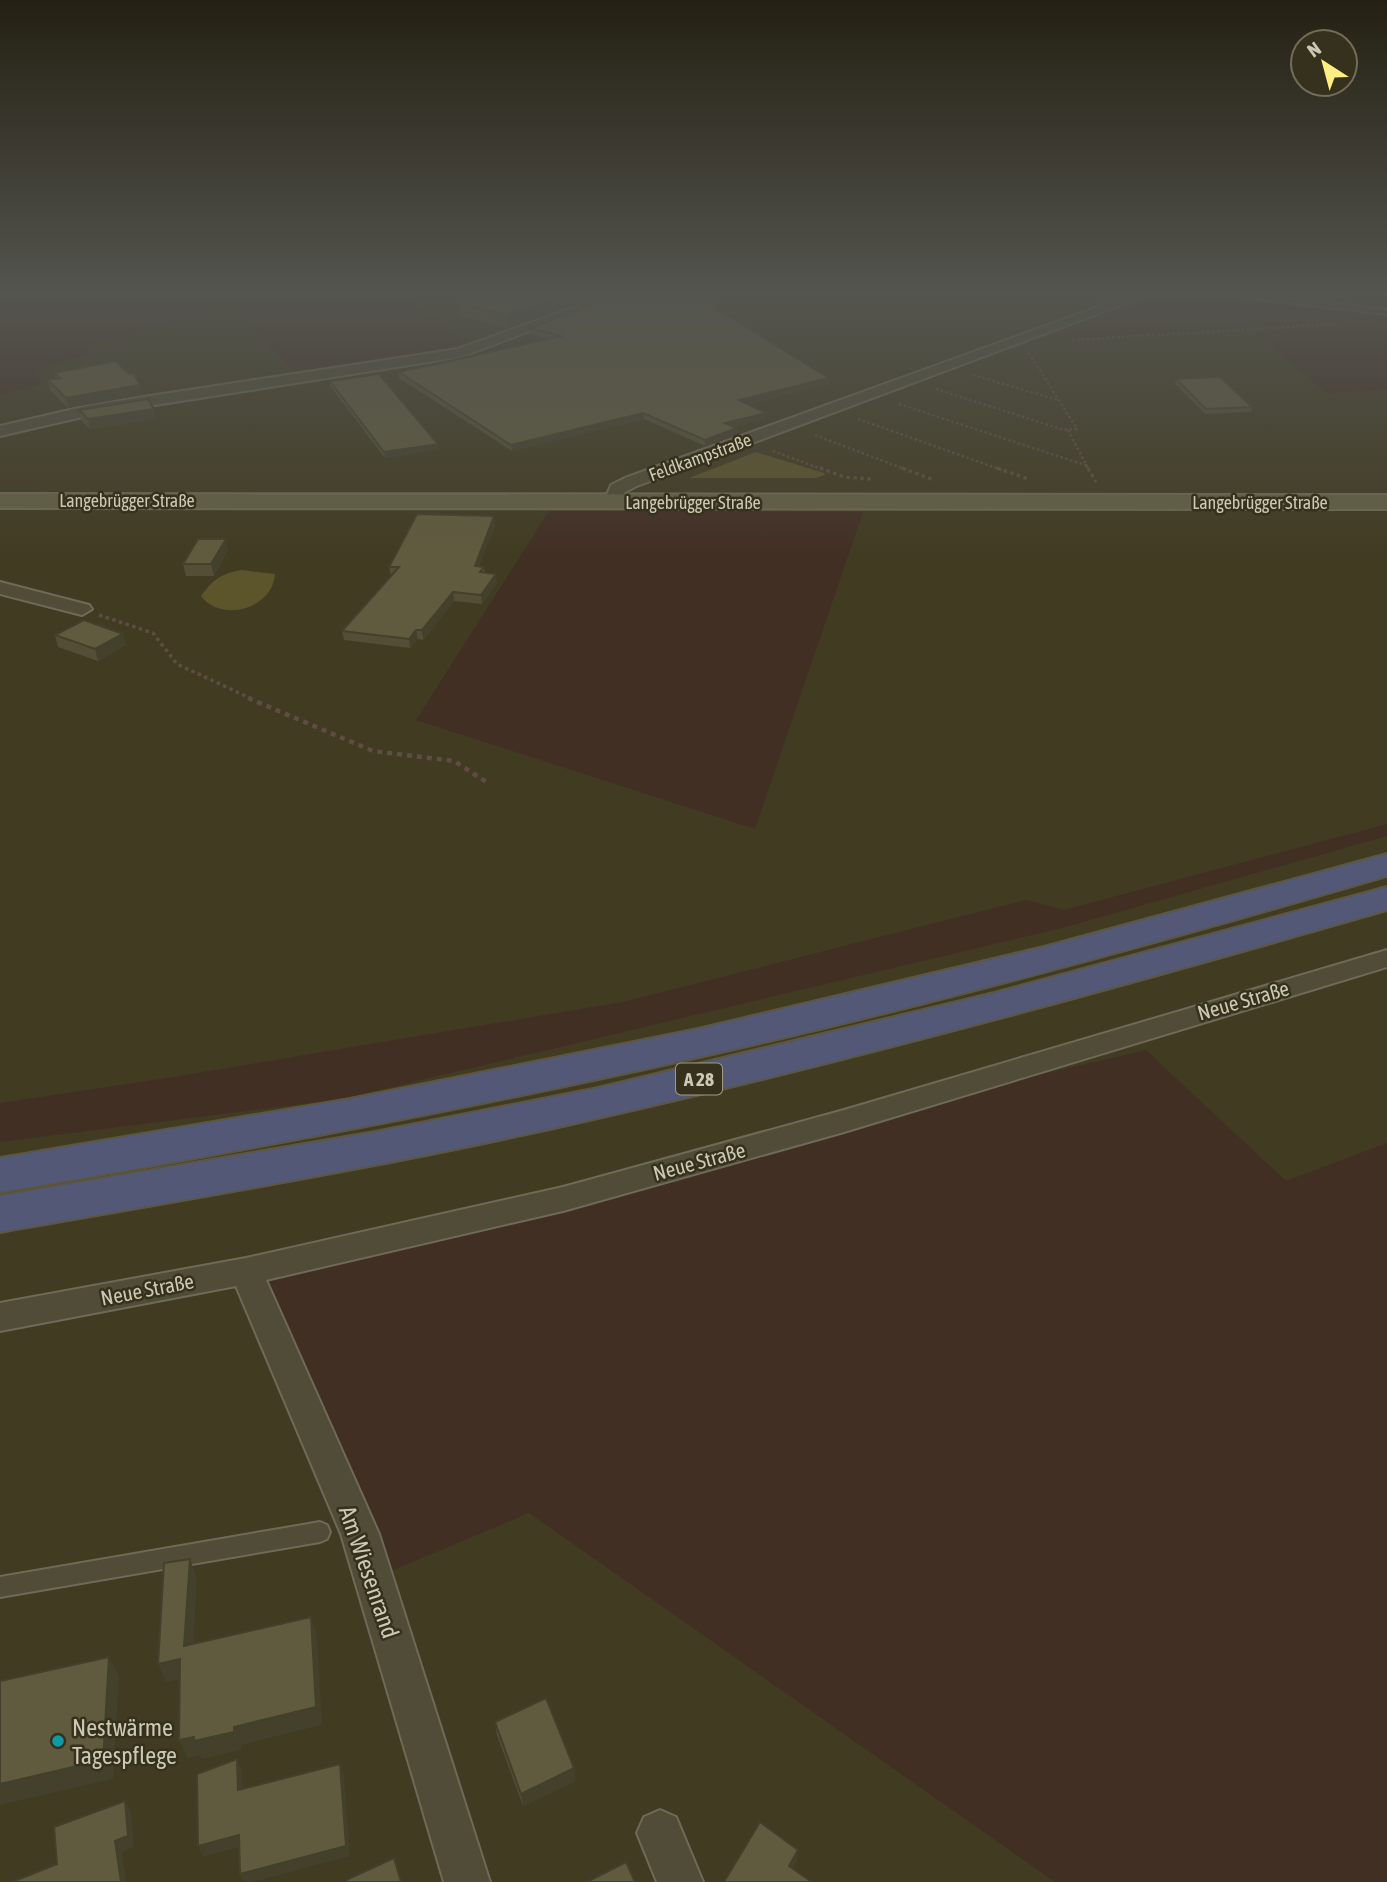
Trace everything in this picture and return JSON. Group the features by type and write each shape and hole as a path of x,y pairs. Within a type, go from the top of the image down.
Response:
{"highway":[{"name":"A 28","path":"0,1175 358,1113 661,1053 969,979 1387,865"},
{"name":"A 28","path":"0,1214 269,1168 594,1103 985,1010 1387,898"}],"street":[{"path":"0,431 91,410 287,380"},
{"name":"Feldkampstraße","path":"612,502 617,489 632,482 909,380"},
{"name":"Langebrügger Straße","path":"0,500 1387,502"},
{"path":"0,588 82,609"},
{"name":"Neue Straße","path":"0,1317 246,1271 576,1195 844,1121 1387,958"},
{"name":"Am Wiesenrand","path":"246,1271 360,1534 467,1882"},
{"path":"660,1833 680,1882"}],"lane":[{"path":"0,1587 320,1532"}],"path":[{"path":"909,380 1068,430 1077,429 1045,380"},
{"path":"989,380 1058,400"},
{"path":"871,395 1088,466"},
{"path":"831,410 1032,481"},
{"path":"789,425 936,480"},
{"path":"1068,430 1106,502"},
{"path":"745,441 844,477 882,479"},
{"path":"919,482 945,484"},
{"path":"82,609 153,633 177,664 264,705 373,751 454,761 488,783"}],"shaded area":[{"path":"0,380 39,380 41,384 0,395"},
{"path":"1311,380 1387,380 1387,390 1326,393"},
{"path":"756,452 825,475 816,478 689,478"},
{"path":"549,511 863,512 755,829 416,720"},
{"path":"241,570 275,574 272,586 256,603 245,608 221,609 201,596 218,578"},
{"path":"1387,824 1387,836 1066,927 341,1099 0,1142 0,1103 623,1002 1026,900 1064,910"},
{"path":"1146,1050 1286,1181 1387,1143 1387,1882 1055,1882 529,1513 391,1571 374,1517 262,1273 576,1208 992,1086"}],"building":[{"path":"48,380 137,380 140,385 66,398"},
{"path":"384,380 438,444 384,452 330,381"},
{"path":"411,380 822,380 739,400 766,413 725,423 737,428 705,440 643,413 511,445"},
{"path":"1177,380 1223,380 1252,407 1206,409"},
{"path":"148,399 154,409 88,419 79,410"},
{"path":"417,514 494,516 475,566 484,567 480,572 496,574 481,595 453,592 422,630 416,630 409,639 342,631 399,567 389,567"},
{"path":"198,539 226,539 211,564 183,564"},
{"path":"84,620 123,634 95,649 55,635"},
{"path":"190,1559 184,1646 311,1617 316,1707 234,1727 234,1732 194,1741 194,1737 179,1740 180,1659 158,1664 164,1563"},
{"name":"Nestwärme Tagespflege","path":"109,1657 103,1760 0,1784 0,1681"},
{"path":"546,1698 574,1768 521,1794 495,1722"},
{"path":"237,1759 238,1790 340,1764 346,1846 240,1874 239,1835 198,1846 197,1774"},
{"path":"125,1801 128,1836 115,1841 121,1882 12,1882 57,1864 54,1827"},
{"path":"760,1822 798,1850 789,1866 812,1882 724,1882"},
{"path":"394,1858 401,1882 346,1880"},
{"path":"626,1862 635,1882 587,1882"}],"place":[{"name":"Nestwärme Tagespflege","path":"58,1741"}]}
